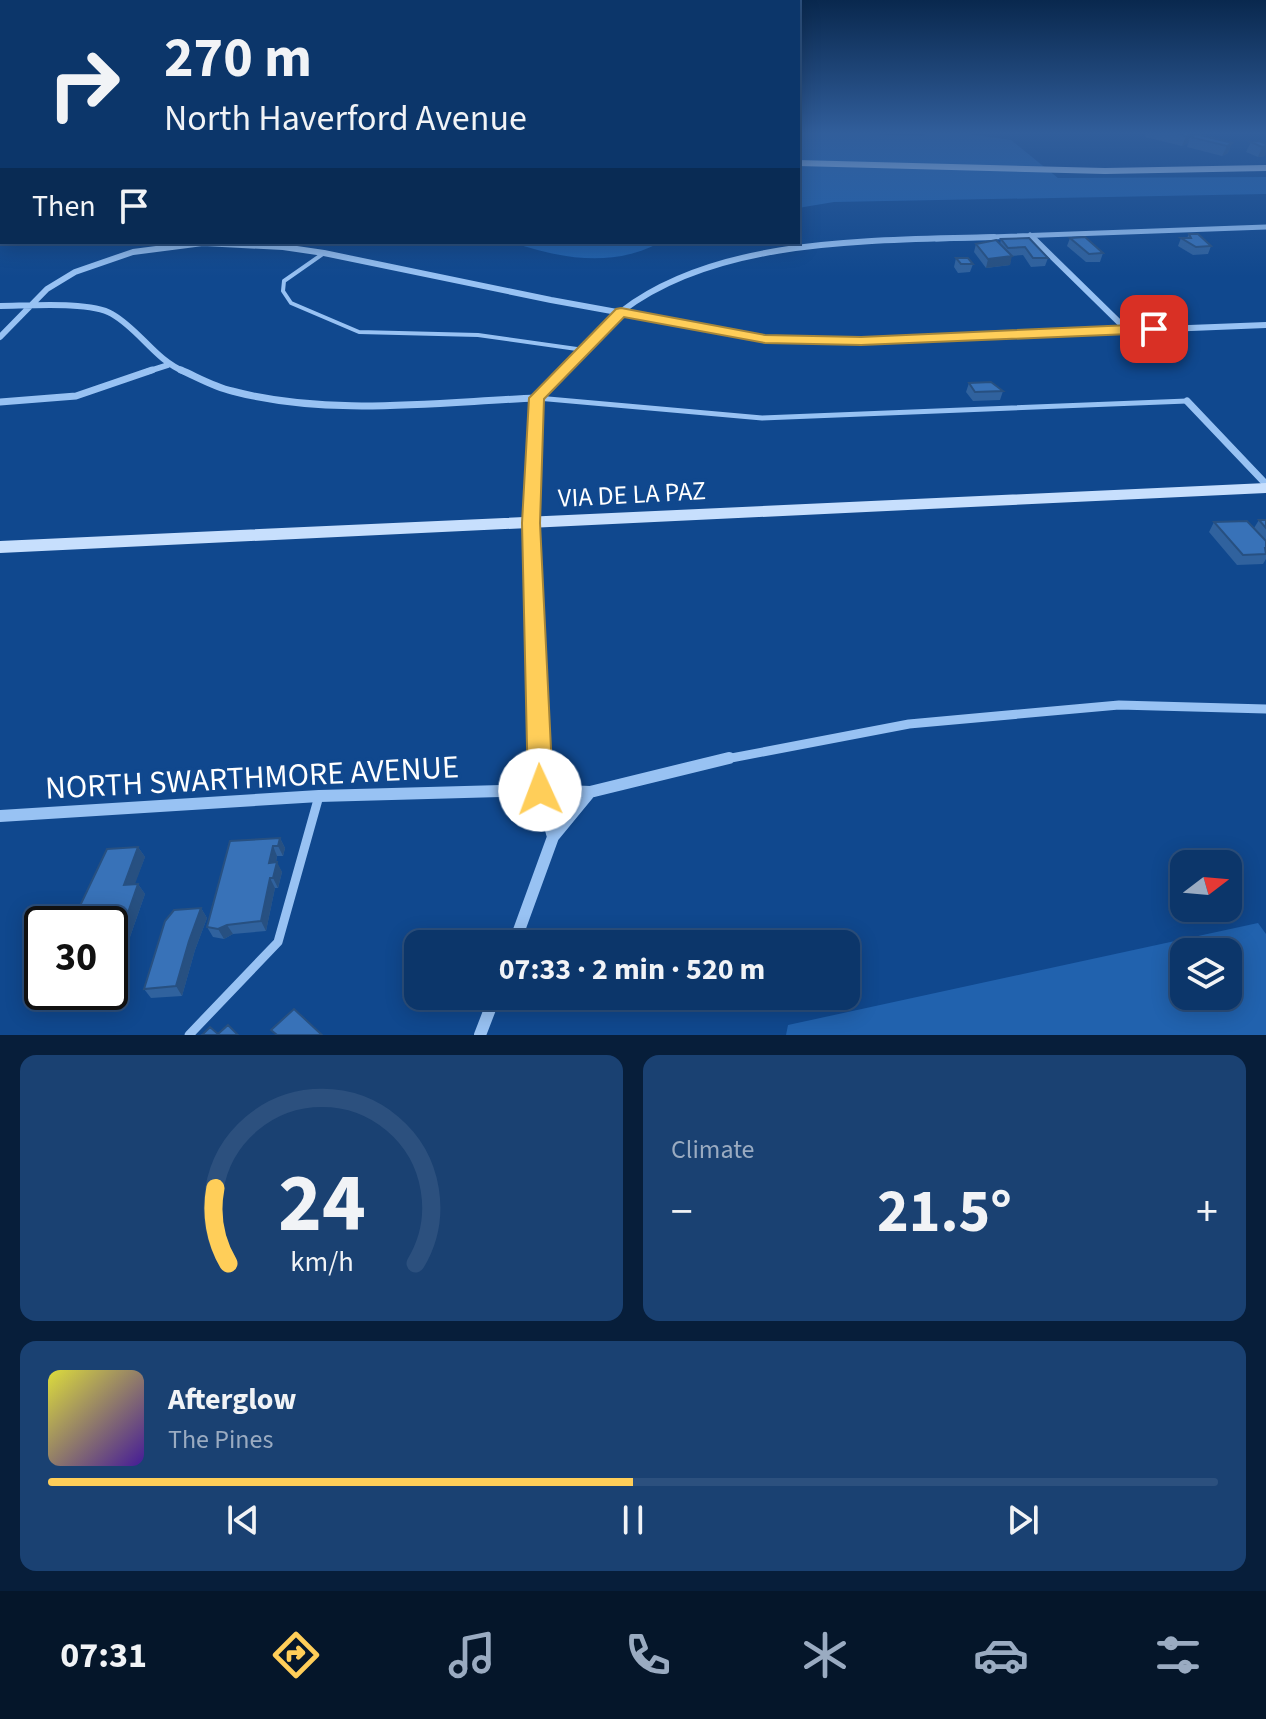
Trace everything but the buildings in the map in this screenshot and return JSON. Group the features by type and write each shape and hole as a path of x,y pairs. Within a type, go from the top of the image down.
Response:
{"street":[{"path":"553,837 540,790 531,523 537,398 621,312 721,263 778,250 837,242 1266,227"},
{"path":"1030,235 1127,330"},
{"path":"0,337 47,289 75,272 153,248 192,244"},
{"path":"250,244 324,253 765,339 861,341 1266,325"},
{"path":"0,306 73,306 111,313 168,365 230,391 295,402 344,406 537,398"},
{"path":"0,402 76,396 168,365"},
{"path":"1187,401 1266,486"},
{"name":"VIA DE LA PAZ","path":"0,547 1266,486"},
{"name":"NORTH SWARTHMORE AVENUE","path":"0,816 319,796 540,790 590,792 752,752 909,724 1119,705 1266,709"},
{"path":"519,930 553,837 590,792"},
{"path":"480,1035 490,1010"}],"lane":[{"path":"324,253 284,281 283,291 291,303 305,311 359,332 478,335 584,350"},
{"path":"537,398 762,418 1187,401"},
{"path":"189,1035 278,942 319,796"}],"shaded area":[{"path":"800,180 1266,180 1266,194 834,202 800,208"},
{"path":"519,244 656,244 606,258 549,253"},
{"path":"1258,923 1266,934 1266,1035 786,1035 788,1025 1170,942 1170,1010 1242,1010 1242,938 1189,938"}],"route":[{"path":"540,790 531,523 537,398 621,312 765,339 861,341 1154,329"}]}
